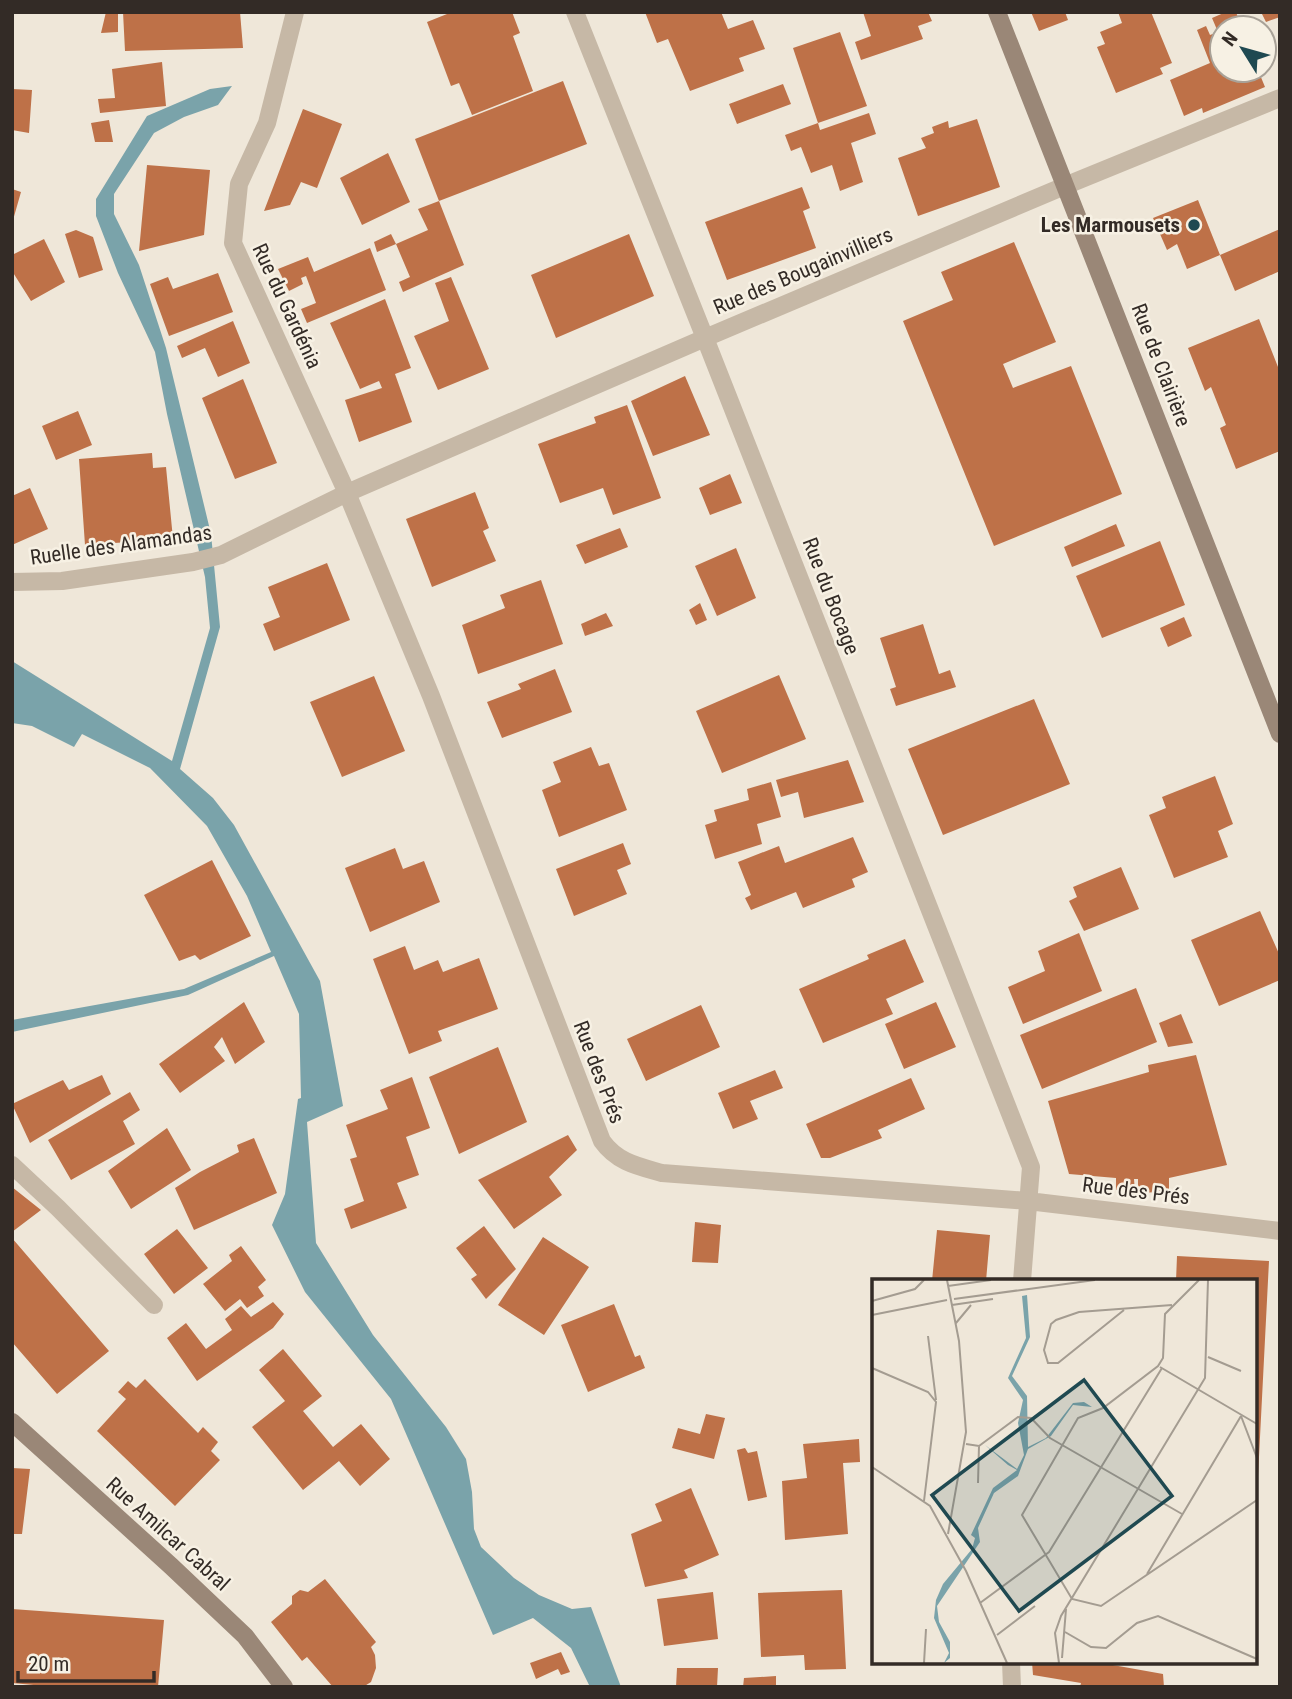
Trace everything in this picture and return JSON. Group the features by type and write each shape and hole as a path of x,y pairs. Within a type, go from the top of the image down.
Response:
{"main road":[{"name":"Rue de Clairière","path":"997,12 1280,734"},
{"name":"Rue Amilcar Cabral","path":"12,1422 245,1636 284,1687"}],"street":[{"name":"Rue du Gardénia","path":"295,12 267,123 239,184 233,243 347,493"},
{"name":"Rue du Bocage","path":"575,12 1031,1167 1022,1279"},
{"name":"Rue des Bougainvilliers","path":"347,493 1066,185 1280,98"},
{"name":"Ruelle des Alamandas","path":"12,582 62,581 222,555 347,493"},
{"name":"Rue des Prés","path":"347,493 431,696 601,1141 610,1153 626,1163 662,1173 1028,1200 1280,1231"},
{"path":"12,1165 154,1305"},
{"path":"1011,1664 1012,1687"}],"water":[{"path":"232,86 218,105 184,117 154,133 114,194 114,214 139,265 166,348 211,534 220,627 180,769 213,798 234,825 320,981 343,1106 307,1122 316,1243 373,1335 446,1427 466,1459 472,1492 474,1529 481,1547 514,1578 539,1595 572,1609 591,1607 621,1687 590,1687 571,1648 533,1618 493,1635 391,1399 305,1292 272,1225 285,1194 298,1099 301,1098 299,1014 274,956 188,995 12,1032 12,1020 184,989 271,952 247,896 207,826 150,768 82,734 74,747 32,726 12,723 12,661 172,761 210,628 205,577 155,352 118,273 96,216 96,199 147,116 210,89"}],"building":[{"path":"106,12 118,12 118,32 101,33"},
{"path":"123,12 240,12 243,48 125,51"},
{"path":"452,12 512,12 520,33 513,36 533,91 472,115 459,83 451,86 427,22"},
{"path":"645,12 721,12 728,29 753,20 765,49 739,58 744,71 690,91 668,39 657,43"},
{"path":"863,12 928,12 932,21 918,26 923,39 861,60 855,42 871,36"},
{"path":"1031,12 1065,12 1068,20 1039,31"},
{"path":"1118,12 1151,12 1172,63 1160,68 1163,74 1116,93 1097,47 1105,44 1100,32 1122,23"},
{"path":"1261,12 1280,12 1280,17 1278,14"},
{"path":"1206,26 1208,30 1208,58 1197,30"},
{"path":"840,32 867,106 818,123 793,48"},
{"path":"162,62 166,106 100,113 98,99 115,98 112,69"},
{"path":"1208,64 1208,84 1264,84 1265,87 1203,113 1202,108 1184,116 1170,80"},
{"path":"563,81 587,144 439,201 415,139"},
{"path":"783,84 791,104 737,124 729,104"},
{"path":"12,89 32,90 29,133 12,130"},
{"path":"303,109 342,124 317,188 301,182 290,205 264,211"},
{"path":"869,113 876,134 851,143 863,182 840,191 832,165 811,173 801,147 791,151 785,135 818,123 820,130"},
{"path":"977,119 1000,187 918,216 898,158 926,148 921,138 934,133 932,127 948,121 949,128"},
{"path":"109,120 113,142 95,142 91,123"},
{"path":"388,153 410,202 362,225 340,178"},
{"path":"147,165 210,170 204,235 139,251"},
{"path":"802,187 810,208 803,211 816,248 727,280 705,222"},
{"path":"12,189 21,192 13,220 12,220"},
{"path":"1198,200 1220,255 1187,269 1177,244 1167,250 1153,218"},
{"path":"439,201 464,265 403,292 399,282 410,277 396,244 428,230 418,209"},
{"path":"1280,229 1280,271 1235,291 1220,255"},
{"path":"76,230 93,237 103,270 79,278 65,234"},
{"path":"391,234 396,244 377,252 374,242"},
{"path":"629,234 654,296 556,338 531,275"},
{"path":"44,239 65,282 31,301 12,271 12,255"},
{"path":"1014,242 1056,342 1003,364 1013,388 1071,366 1122,494 994,546 903,321 953,300 941,272"},
{"path":"370,248 386,290 307,323 301,309 316,303 306,276 301,278 303,284 289,291 278,269 308,257 314,272"},
{"path":"218,273 233,312 169,336 150,284 168,277 173,289"},
{"path":"451,277 489,369 438,390 414,336 449,321 435,283"},
{"path":"385,299 411,368 395,374 412,422 359,442 345,400 382,388 379,381 360,389 330,323"},
{"path":"1259,319 1280,372 1280,451 1236,469 1220,428 1226,425 1211,387 1205,391 1188,348"},
{"path":"233,321 250,363 218,377 205,348 182,358 177,346"},
{"path":"685,376 710,435 653,456 631,401"},
{"path":"243,379 277,463 235,479 202,398"},
{"path":"627,405 661,498 613,515 603,488 560,503 538,444 596,423 594,417"},
{"path":"78,411 92,445 56,460 42,426"},
{"path":"152,453 153,468 166,467 173,539 85,545 79,459"},
{"path":"730,474 742,503 710,515 699,488"},
{"path":"30,488 48,529 12,545 12,496"},
{"path":"475,492 489,528 483,531 496,561 432,587 406,519"},
{"path":"1116,524 1125,546 1072,567 1064,547"},
{"path":"620,528 628,547 585,564 576,545"},
{"path":"1160,541 1185,605 1102,638 1076,576"},
{"path":"736,548 756,598 717,616 695,566"},
{"path":"327,563 350,620 274,651 263,624 280,617 268,587"},
{"path":"541,580 563,644 478,674 462,625 505,608 500,595"},
{"path":"700,603 707,620 696,625 689,610"},
{"path":"606,613 613,626 585,636 581,624"},
{"path":"1184,617 1192,636 1168,647 1160,628"},
{"path":"923,624 939,674 950,670 956,687 896,706 890,689 896,687 880,638"},
{"path":"555,669 572,712 502,738 487,702 521,689 518,684"},
{"path":"779,675 806,739 722,773 696,711"},
{"path":"374,676 405,751 342,777 310,702"},
{"path":"1034,699 1070,784 943,835 908,749"},
{"path":"591,747 599,766 609,763 627,810 559,837 542,790 561,782 553,762"},
{"path":"848,760 864,802 804,818 798,792 781,797 776,780"},
{"path":"1215,776 1233,824 1218,831 1228,857 1174,878 1149,815 1166,808 1162,797"},
{"path":"771,782 781,817 757,824 762,844 715,859 705,825 717,821 714,810 749,800 747,789"},
{"path":"853,837 868,872 852,879 855,887 803,908 796,892 751,910 745,898 751,895 738,862 779,846 785,863"},
{"path":"623,843 631,864 617,870 627,894 574,916 556,869"},
{"path":"395,848 403,869 424,861 440,902 370,932 345,868"},
{"path":"212,860 251,936 200,960 195,955 179,961 144,895"},
{"path":"1121,867 1139,909 1084,931 1069,901 1077,897 1073,887"},
{"path":"1260,911 1280,956 1280,980 1219,1006 1191,940"},
{"path":"1079,933 1102,991 1023,1024 1008,987 1045,971 1038,951"},
{"path":"905,939 924,982 886,999 893,1014 823,1043 799,989 869,959 867,955"},
{"path":"405,946 414,970 438,960 443,972 479,958 498,1009 438,1031 442,1041 409,1054 373,959"},
{"path":"1136,988 1157,1042 1042,1089 1020,1035"},
{"path":"244,1002 265,1042 235,1064 222,1037 214,1047 225,1061 180,1093 159,1064"},
{"path":"936,1002 956,1047 904,1069 885,1024"},
{"path":"701,1005 720,1047 646,1081 627,1039"},
{"path":"1181,1014 1193,1043 1168,1047 1159,1023"},
{"path":"498,1047 527,1122 459,1154 429,1077"},
{"path":"1196,1055 1227,1165 1169,1178 1169,1193 1138,1192 1138,1179 1134,1179 1135,1192 1116,1190 1116,1178 1069,1174 1048,1101 1149,1072 1148,1065"},
{"path":"775,1070 783,1088 750,1101 758,1119 733,1129 718,1093"},
{"path":"102,1075 111,1094 30,1143 12,1104 63,1080 69,1090"},
{"path":"412,1077 430,1128 406,1137 419,1175 397,1183 407,1208 351,1229 344,1209 364,1201 350,1159 357,1157 346,1125 388,1109 380,1090"},
{"path":"911,1078 925,1109 878,1130 882,1138 830,1158 821,1158 806,1124"},
{"path":"130,1092 140,1110 123,1121 135,1144 71,1180 48,1140"},
{"path":"167,1128 191,1170 131,1209 108,1171"},
{"path":"568,1135 577,1150 549,1177 562,1195 514,1229 478,1180"},
{"path":"254,1138 277,1193 194,1230 175,1188 239,1152 237,1145"},
{"path":"12,1187 41,1210 12,1232"},
{"path":"695,1222 721,1225 718,1263 692,1262"},
{"path":"484,1226 516,1269 486,1299 471,1279 477,1275 456,1248"},
{"path":"177,1229 208,1268 174,1294 144,1254"},
{"path":"937,1230 990,1235 986,1279 932,1279"},
{"path":"543,1237 589,1267 544,1335 498,1305"},
{"path":"12,1238 109,1351 57,1394 12,1342"},
{"path":"241,1246 266,1280 258,1287 264,1296 247,1308 240,1299 225,1311 203,1284 232,1261 229,1255"},
{"path":"1177,1256 1269,1261 1257,1496 1257,1279 1176,1279"},
{"path":"273,1302 284,1314 273,1328 197,1381 167,1338 186,1323 206,1349 232,1330 225,1319 241,1306 251,1317"},
{"path":"614,1304 635,1357 640,1355 645,1368 588,1392 561,1325"},
{"path":"283,1349 322,1396 303,1411 333,1447 361,1424 390,1459 360,1486 339,1461 303,1490 252,1427 285,1401 259,1370"},
{"path":"145,1379 198,1433 203,1427 218,1442 211,1451 220,1460 175,1506 97,1431 126,1399 118,1392 128,1381 136,1388"},
{"path":"706,1414 725,1418 714,1459 672,1448 678,1428 700,1434"},
{"path":"859,1439 860,1462 843,1463 848,1534 785,1540 782,1481 807,1478 803,1444"},
{"path":"745,1448 748,1453 757,1451 767,1497 748,1501 737,1450"},
{"path":"12,1468 30,1469 22,1534 12,1534"},
{"path":"691,1488 719,1555 684,1570 688,1578 645,1587 631,1534 662,1521 655,1504"},
{"path":"325,1579 376,1642 371,1647 376,1668 371,1682 363,1687 333,1687 307,1657 302,1661 271,1622 292,1604 292,1596 300,1590 308,1592"},
{"path":"842,1590 846,1669 805,1670 804,1655 761,1657 758,1593"},
{"path":"713,1592 718,1639 664,1646 657,1599"},
{"path":"12,1609 164,1620 158,1687 55,1687 12,1683"},
{"path":"561,1652 570,1672 561,1675 558,1669 536,1679 530,1663"},
{"path":"1032,1664 1107,1664 1163,1674 1164,1687 1080,1687 1081,1683 1033,1675"},
{"path":"677,1668 718,1668 717,1687 676,1687"},
{"path":"776,1676 776,1687 743,1687 744,1678"}],"place":[{"name":"Les Marmousets","path":"1194,225"}]}
